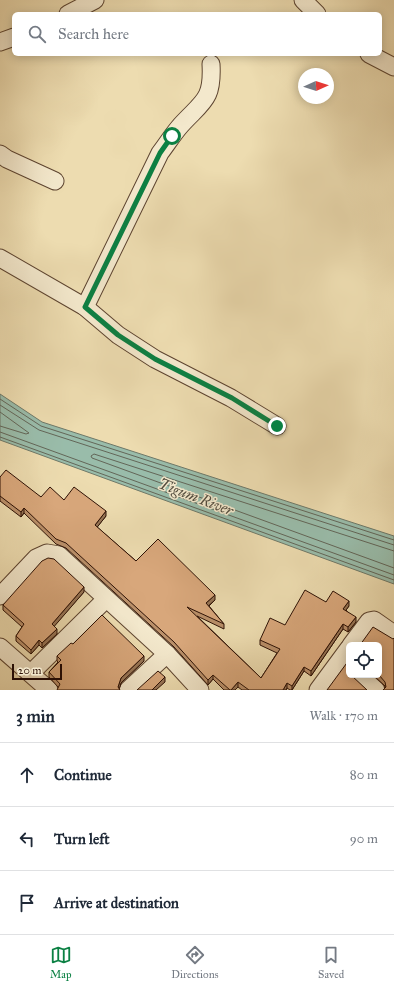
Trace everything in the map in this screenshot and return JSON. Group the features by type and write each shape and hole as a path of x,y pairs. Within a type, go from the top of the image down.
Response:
{"street":[{"path":"72,12 95,0"},
{"path":"303,0 315,12"},
{"path":"0,42 12,38"},
{"path":"373,56 394,67"},
{"path":"85,307 160,153 172,136 205,100 211,89 211,64"},
{"path":"0,154 7,160 55,181"},
{"path":"0,258 85,307 118,335 155,359 232,398 277,426"},
{"path":"0,596 36,558 47,553 59,555 106,600 167,654 200,690"},
{"path":"31,673 106,600"},
{"path":"353,642 369,621 374,620 394,634"},
{"path":"0,647 49,690"},
{"path":"128,690 167,654"},
{"path":"318,690 346,658"},
{"path":"362,678 376,690"}],"water":[{"name":"Tigum River","path":"0,394 42,422 394,536 394,584 0,440"}],"building":[{"path":"6,470 41,497 50,487 64,500 74,487 106,511 95,525 136,561 158,539 215,595 206,603 224,624 187,607 261,678 280,649 260,640 270,618 285,625 305,590 326,602 333,591 349,601 343,609 356,617 348,627 343,624 311,671 304,667 292,686 287,683 283,690 249,690 238,682 230,690 213,675 208,680 174,642 66,543 56,539 24,508 21,512 0,496 0,477"},
{"path":"48,558 54,559 84,587 52,624 57,629 42,643 39,640 31,650 16,636 24,624 3,605 42,561"},
{"path":"102,615 144,656 121,678 118,687 120,690 57,690 60,684 49,672 61,660 57,656 71,643 73,644"},
{"path":"373,627 393,639 394,638 394,690 383,690 386,687 385,682 382,678 382,642 362,642"},
{"path":"346,664 346,678 354,678 367,690 327,690"},
{"path":"158,671 165,677 152,690 137,690"}],"route":[{"path":"172,136 160,153 85,307 118,335 155,359 232,398 277,426"}]}
